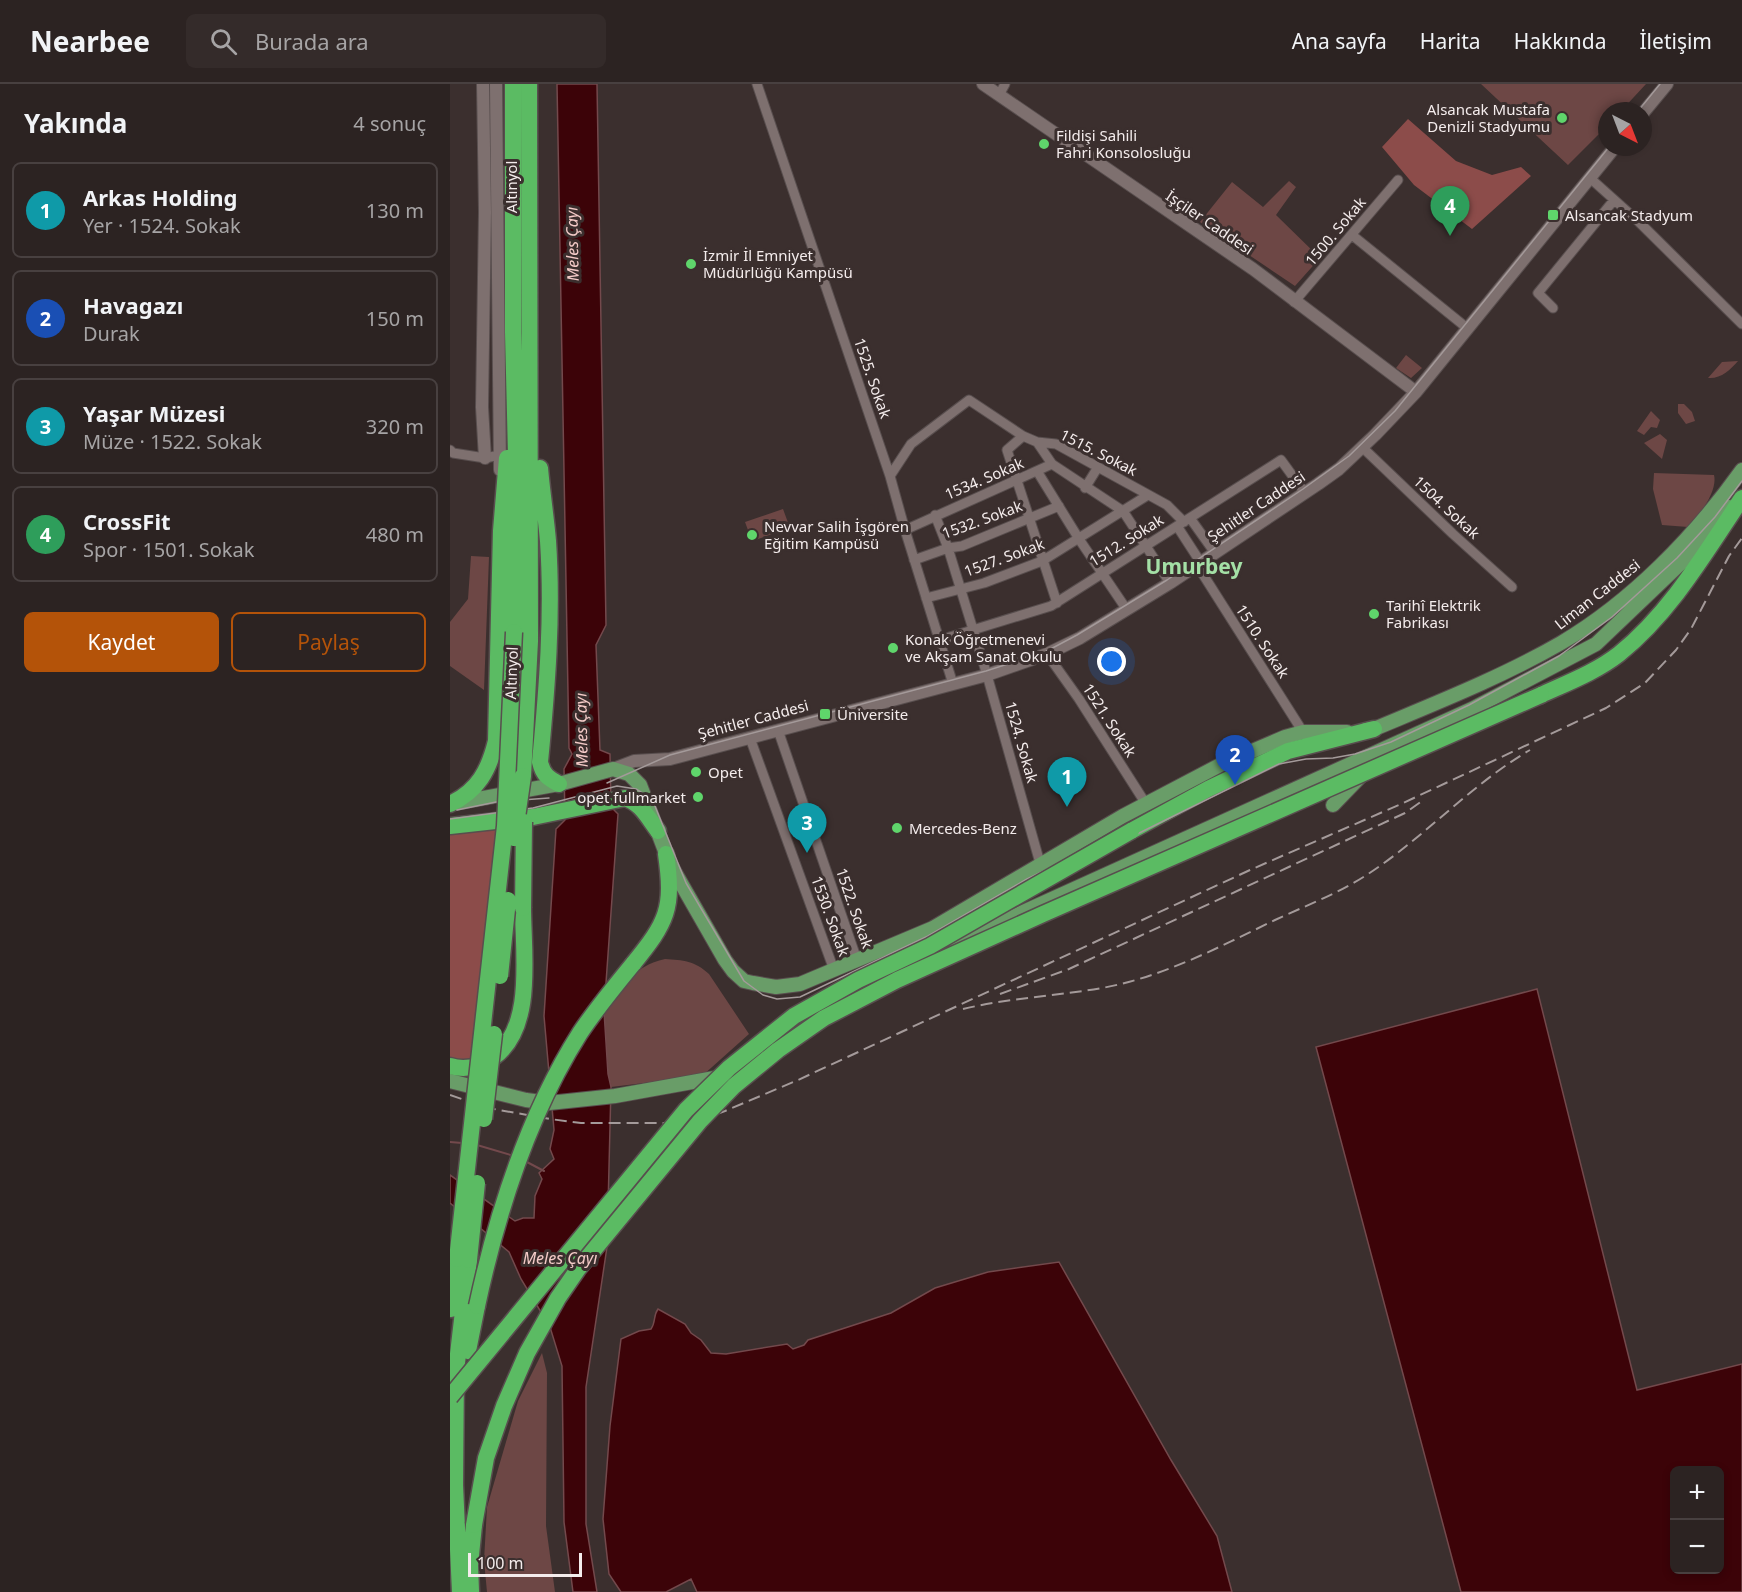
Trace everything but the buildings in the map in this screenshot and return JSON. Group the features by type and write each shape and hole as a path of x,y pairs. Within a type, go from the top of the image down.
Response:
{"highway":[{"name":"Altınyol","path":"463,1259 505,826 514,632 517,495 513,84"},
{"name":"Altınyol","path":"463,1259 523,776 530,641 529,84"},
{"path":"450,804 466,796 489,767 496,741 501,531 514,369"},
{"path":"530,394 537,418 539,462 548,541 550,614 547,687 540,762 542,771 547,777 559,784"},
{"path":"471,1592 470,1564 474,1525 486,1458 504,1406 527,1353 558,1298 578,1269 700,1121 734,1086 777,1050 824,1018 897,980 1590,672 1618,655 1648,628 1686,583 1742,498"},
{"path":"450,1397 686,1110 729,1068 794,1016 837,990 930,946 1183,802 1287,752 1374,729"},
{"path":"450,1066 460,1069 485,1063 501,1052 518,1027 523,976 523,776"},
{"path":"450,826 565,811 625,798 636,803 657,831"},
{"path":"456,1425 477,1306 508,1194 545,1098 580,1033 663,924 669,908 670,880 666,854"},
{"path":"450,1319 463,1259"},
{"path":"460,1592 456,1530 456,1371 463,1259"}],"main road":[{"name":"Liman Caddesi","path":"614,769 629,774 640,785 675,873 716,946 733,971 744,981 762,986 800,984 933,928 1040,863 1222,764 1303,732 1347,732 1374,729 1484,681 1561,642 1621,600 1665,560 1714,507 1742,470"},
{"path":"450,1081 526,1100 549,1103 615,1096 724,1076 791,1027 877,980 1389,748 1482,704 1596,644 1681,563 1742,492"},
{"path":"1333,805 1389,748"},
{"name":"Şehitler Caddesi","path":"450,804 559,784 614,769"}],"street":[{"path":"483,84 485,212 482,406 485,458"},
{"path":"496,84 501,531"},
{"name":"1525. Sokak","path":"757,84 890,476 904,530 953,684"},
{"name":"İşçiler Caddesi","path":"983,84 1002,89 1253,270 1416,392"},
{"path":"1652,102 1667,84"},
{"name":"Şehitler Caddesi","path":"614,769 634,761 666,759 750,738 987,675 1047,654 1080,638 1170,584 1339,469 1362,447 1416,392 1608,156"},
{"path":"1590,178 1639,222 1742,324"},
{"name":"1500. Sokak","path":"1294,302 1398,180"},
{"path":"1553,308 1538,293 1614,200"},
{"path":"1352,235 1467,328"},
{"name":"1515. Sokak","path":"890,476 911,444 969,400 1023,436 1037,442 1056,444 1167,505 1215,554"},
{"path":"1023,436 1007,450 1057,603"},
{"name":"1534. Sokak","path":"904,530 1052,464 1037,442"},
{"name":"1504. Sokak","path":"1362,447 1512,587"},
{"path":"450,450 453,453 485,458 500,455"},
{"name":"1512. Sokak","path":"940,640 1057,603 1281,460 1305,493"},
{"path":"1052,464 1123,511 1170,584"},
{"path":"1085,488 1098,467"},
{"path":"1037,471 1127,610"},
{"name":"1527. Sokak","path":"926,598 984,583 1042,561 1148,495"},
{"name":"1532. Sokak","path":"914,560 948,548 962,546 1059,506"},
{"name":"1524. Sokak","path":"935,515 948,548 987,675 1040,863"},
{"name":"1510. Sokak","path":"1183,522 1199,564 1303,732"},
{"name":"1521. Sokak","path":"1047,654 1079,699 1146,804"},
{"name":"1522. Sokak","path":"778,730 857,960"},
{"name":"1530. Sokak","path":"750,738 834,970"}],"shaded area":[{"name":"Alsancak Mustafa Denizli Stadyumu","path":"1481,84 1646,84 1629,102 1598,102 1598,135 1568,165"},
{"path":"1408,119 1456,161 1492,175 1521,167 1531,176 1472,229 1414,185 1382,147"},
{"path":"1289,181 1296,187 1276,215 1320,258 1295,286 1200,222 1232,182 1263,207"},
{"path":"1406,355 1422,368 1411,378 1396,368"},
{"path":"1738,361 1721,375 1708,378 1722,362"},
{"path":"1678,404 1684,404 1692,412 1695,421 1686,424 1678,413"},
{"path":"1651,411 1660,420 1657,428 1651,427 1644,435 1637,431"},
{"path":"1660,434 1667,440 1662,459 1644,443"},
{"path":"1654,473 1714,475 1710,496 1688,527 1662,525 1653,489"},
{"path":"783,509 790,528 752,541 745,522"},
{"path":"471,556 489,557 484,690 450,666 450,622 468,599"},
{"path":"497,826 472,1062 450,1058 450,832"},
{"path":"665,959 689,962 709,974 749,1034 702,1076 611,1087 604,1011 637,972 654,962"},
{"path":"542,1353 547,1373 546,1526 555,1592 487,1592 484,1561 487,1507 518,1401"}],"water":[{"name":"Meles Çayı","path":"557,84 597,84 606,625 596,645 600,750 610,754 611,807 618,814 604,1011 611,1087 607,1247 586,1387 586,1524 597,1592 573,1592 564,1522 562,1366 550,1327 521,1279 509,1252 450,1203 450,1175 515,1221 534,1218 535,1196 542,1179 539,1173 554,1159 550,1149 554,1130 544,1016 556,829 565,820 564,769 572,754 569,748"},
{"path":"1537,989 1637,1390 1742,1364 1742,1592 1461,1592 1316,1047"},
{"path":"1059,1262 1171,1460 1217,1536 1232,1592 697,1592 691,1579 666,1592 621,1592 609,1574 603,1519 610,1426 621,1339 639,1331 651,1329 658,1309 685,1324 711,1353 726,1354 787,1344 793,1349 804,1345 808,1340 891,1313 935,1288 988,1272"}],"waterway":[{"path":"450,1142 462,1143"},
{"path":"477,1145 514,1156"},
{"path":"525,1161 544,1171"}],"tram line":[{"path":"1645,102 1660,84"},
{"path":"607,783 670,755 986,671 1045,652 1167,580 1349,456 1395,411 1602,156"},
{"path":"450,819 533,808 617,786 636,789 650,798 655,806 686,883 744,981 763,995 777,999 800,997 928,936 1027,879 1052,867 1121,842 1279,764 1355,754 1391,742 1469,705 1559,656 1612,617 1677,558 1715,517 1742,481"},
{"path":"457,810 496,802 549,798"}],"railway":[{"path":"450,1095 488,1108 581,1123 672,1123 701,1120 798,1080 1606,708 1645,683 1676,650 1691,629 1729,556 1742,538"},
{"path":"963,1009 1125,983 1169,969 1212,950 1332,894 1365,876 1407,846 1487,779 1530,750"},
{"path":"1000,994 1069,969 1405,813 1422,801"}],"place":[{"name":"Alsancak Mustafa Denizli Stadyumu","path":"1562,118"},
{"name":"Fildişi Sahili Fahri Konsolosluğu","path":"1044,144"},
{"name":"Alsancak Stadyum","path":"1553,215"},
{"name":"CrossFit","path":"1450,236"},
{"name":"İzmir İl Emniyet Müdürlüğü Kampüsü","path":"691,264"},
{"name":"Nevvar Salih İşgören Eğitim Kampüsü","path":"752,535"},
{"name":"Tarihî Elektrik Fabrikası","path":"1374,614"},
{"name":"Konak Öğretmenevi ve Akşam Sanat Okulu","path":"893,648"},
{"name":"Üniversite","path":"825,714"},
{"name":"Opet","path":"696,772"},
{"name":"Havagazı","path":"1235,785"},
{"name":"opet fullmarket","path":"698,797"},
{"name":"Arkas Holding","path":"1067,807"},
{"name":"Mercedes-Benz","path":"897,828"},
{"name":"Yaşar Müzesi","path":"807,853"}],"district":[{"name":"Umurbey","path":"1194,566"}]}
